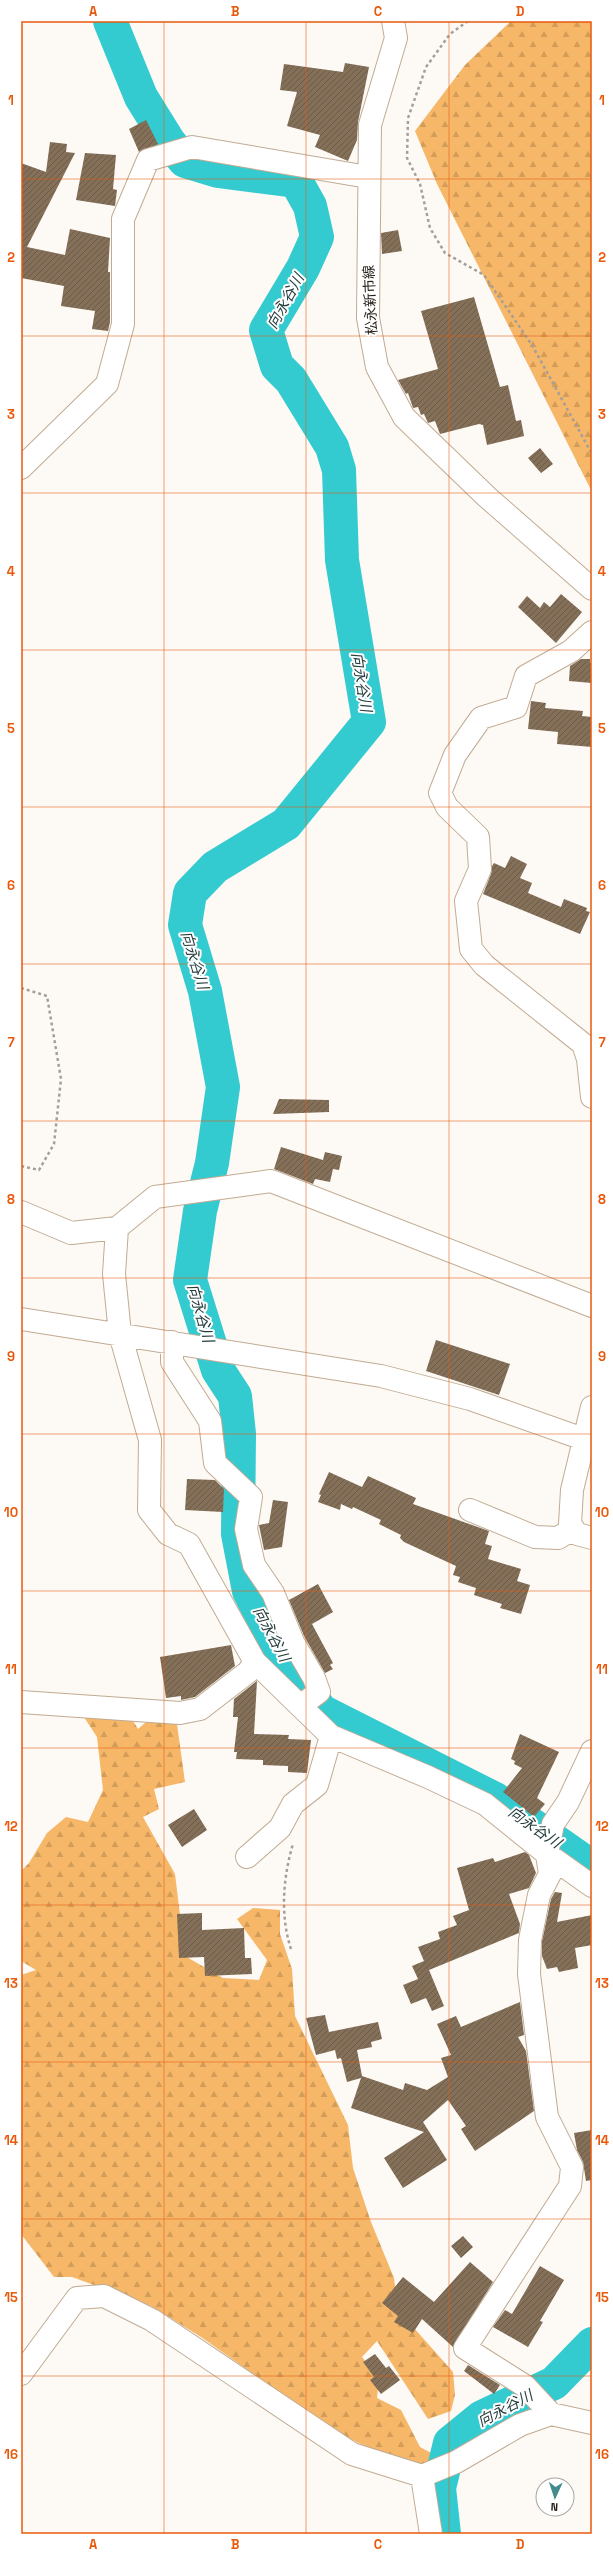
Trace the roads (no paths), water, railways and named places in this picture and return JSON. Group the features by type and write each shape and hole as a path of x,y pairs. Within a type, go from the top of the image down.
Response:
{"street":[{"name":"松永新市線","path":"393,21 396,38 370,125 368,176 368,318 376,367 404,417 487,497 592,589"},
{"path":"21,468 107,384 123,324 124,219 148,160 192,147 368,176"},
{"path":"592,632 571,651 526,676 516,707 481,718 455,755 440,793 447,807 478,837 480,869 466,901 472,949 484,965 583,1044 588,1059 592,1097"},
{"path":"21,1212 71,1233 117,1228 155,1197 271,1181 592,1306"},
{"path":"117,1228 114,1274 120,1334 150,1440 149,1510 168,1534 189,1544 255,1662 331,1736 428,1777 485,1804 547,1854 592,1886"},
{"path":"21,1319 176,1342 381,1376 470,1399 587,1441"},
{"path":"176,1342 172,1362 210,1421 216,1462 250,1497 246,1530 254,1565 273,1593 293,1642 314,1678 319,1692 300,1706"},
{"path":"592,1407 587,1441 572,1490 570,1524 577,1534 592,1538"},
{"path":"470,1510 536,1537 558,1538 573,1529"},
{"path":"21,1702 180,1713 200,1709 248,1672 255,1662"},
{"path":"247,1857 280,1828 293,1804 317,1785 331,1736"},
{"path":"592,1751 568,1802 553,1824 547,1854 550,1874 539,1894 530,1940 529,1974 547,2117 572,2167 570,2186 465,2348 525,2386 547,2410 592,2422"},
{"path":"21,2374 77,2298 104,2296 152,2320 352,2454 422,2476 456,2462 547,2410"},
{"path":"422,2476 431,2534"}],"waterway":[{"name":"向永谷川","path":"110,21 141,97 169,142 185,161 218,171 296,181 310,206 317,237 303,268 266,330 277,366 291,380 332,447 339,470 342,560 369,722 286,824 215,867 190,893 185,925 205,991 223,1087 212,1163 200,1211 190,1280 218,1370 235,1396 239,1434 238,1534 249,1591 279,1650 321,1711 495,1799 592,1867"},
{"name":"向永谷川","path":"444,2534 439,2488 450,2443 482,2417 554,2383 592,2344"}]}
